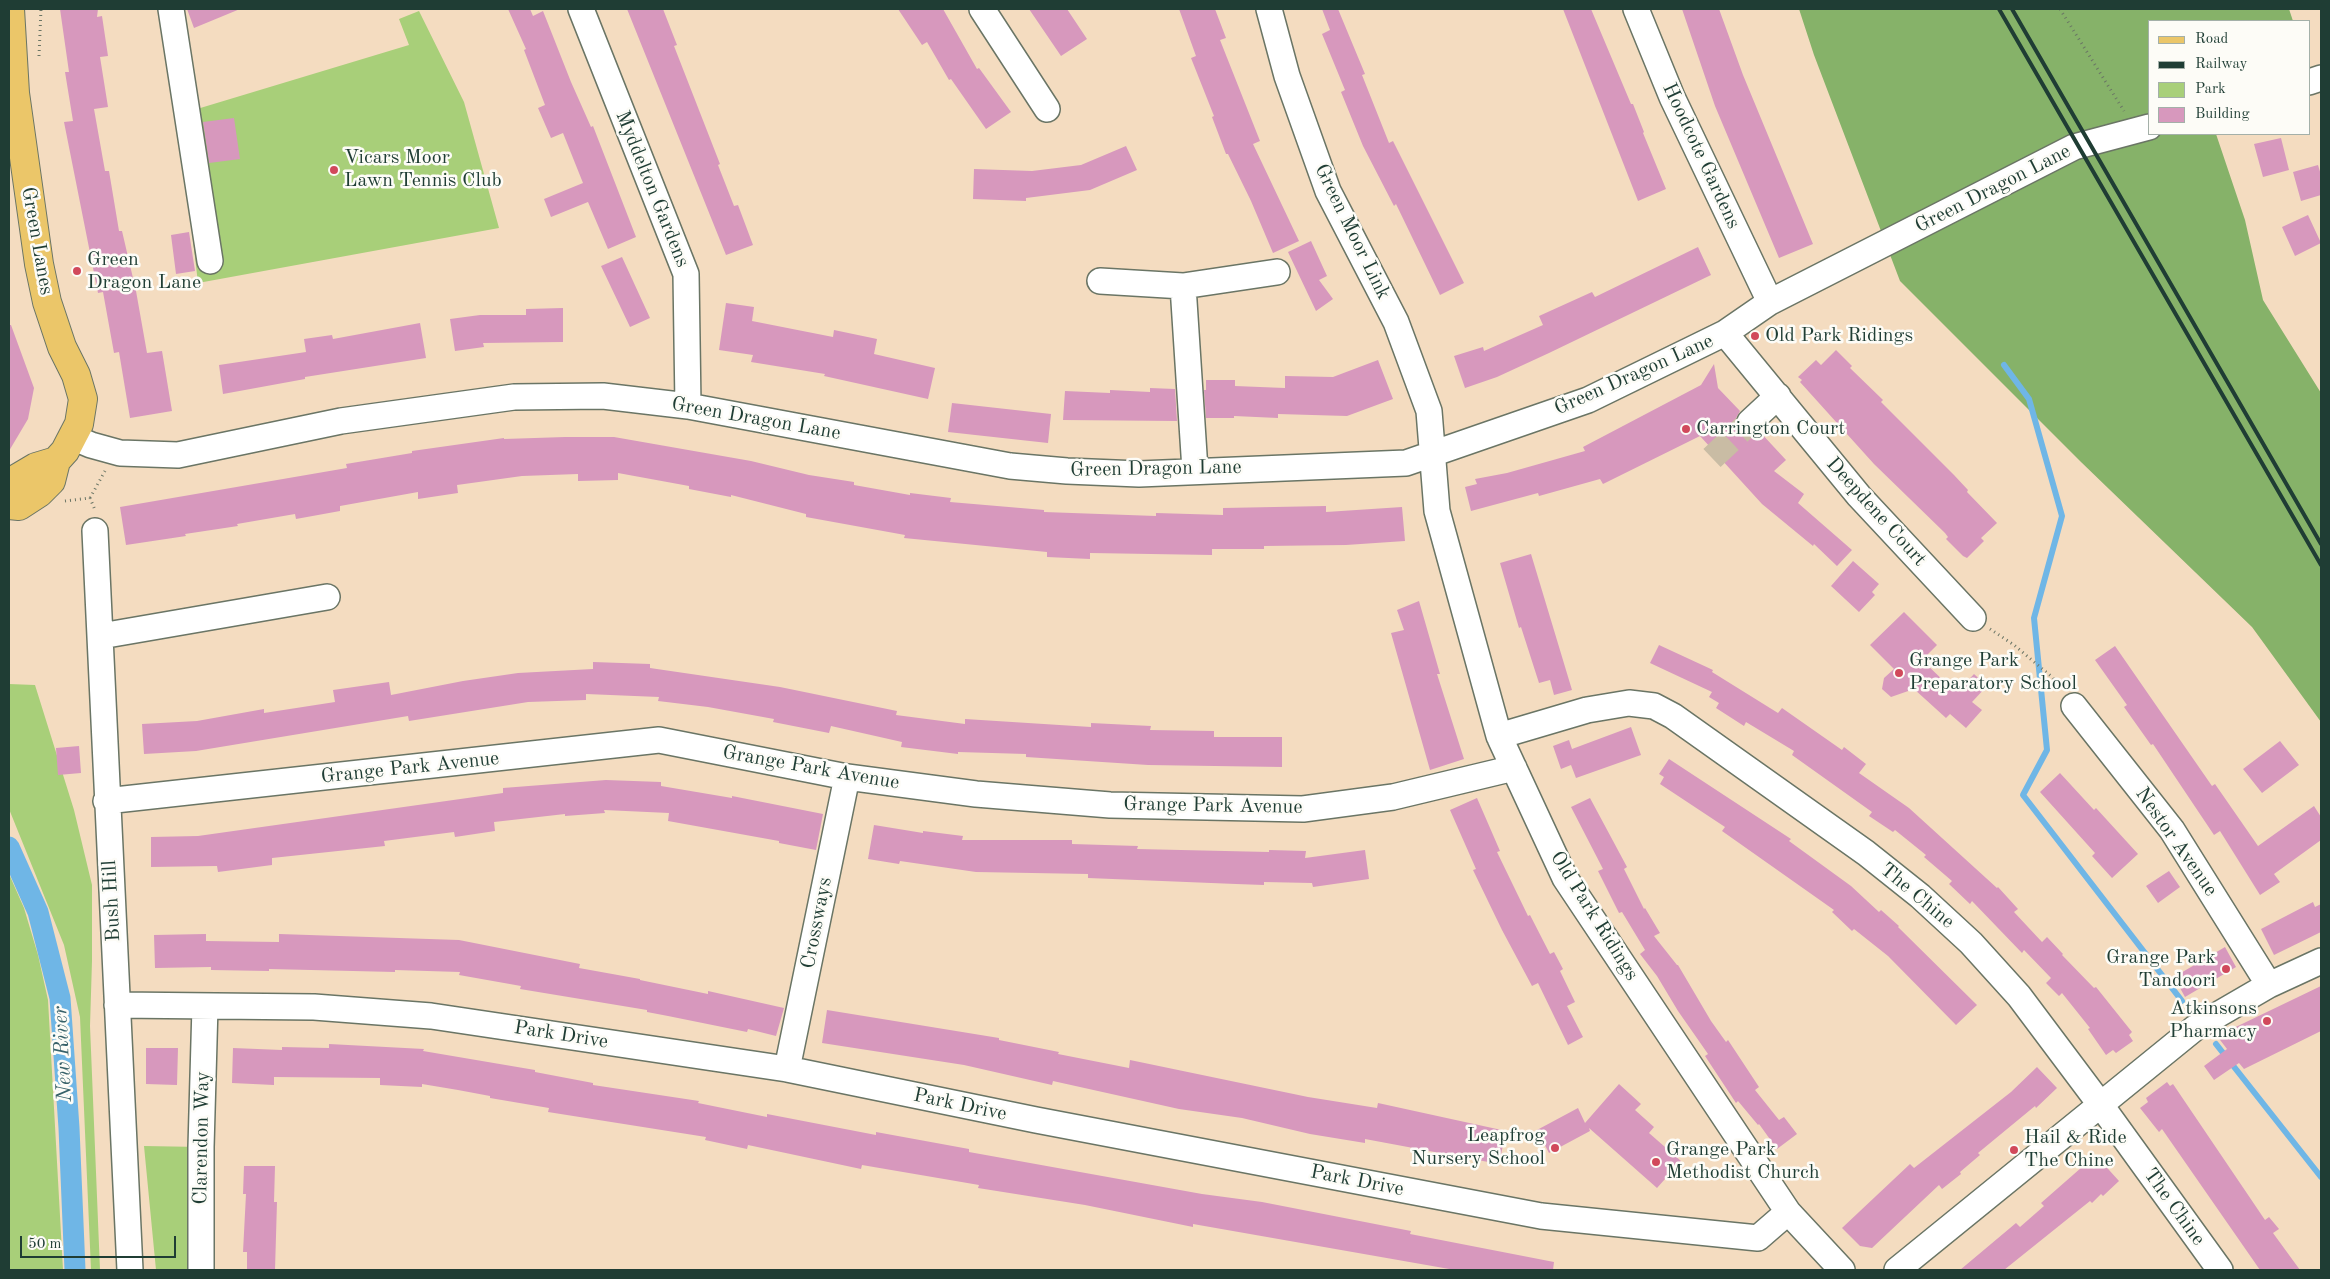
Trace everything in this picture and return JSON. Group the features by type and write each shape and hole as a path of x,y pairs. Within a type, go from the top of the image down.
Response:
{"main road":[{"name":"Green Lanes","path":"9,506 19,506 39,493 51,481 56,461 79,424 83,399 82,390 62,347 48,302 16,157 15,93 10,9"},
{"path":"9,483 36,467 56,461"}],"street":[{"path":"171,9 210,262"},
{"name":"Myddelton Gardens","path":"581,9 686,274 688,406"},
{"path":"982,9 1048,109"},
{"name":"Green Moor Link","path":"1269,9 1287,76 1328,190 1396,322 1415,370 1429,411 1433,454"},
{"name":"Hoodcote Gardens","path":"1636,9 1672,97 1770,302"},
{"name":"Green Dragon Lane","path":"72,437 91,446 120,453 178,455 341,421 514,397 603,396 688,406 1010,466 1067,471 1139,474 1195,470 1406,463 1588,400 1725,333 1770,302 2074,147 2142,128"},
{"path":"1100,281 1183,286 1277,272"},
{"path":"1183,286 1195,470"},
{"name":"Deepdene Court","path":"1725,333 1859,496 1972,618"},
{"path":"1750,422 1778,396"},
{"name":"Old Park Ridings","path":"1433,454 1437,511 1499,736 1565,878 1795,1219 1842,1270"},
{"name":"Bush Hill","path":"95,531 101,636 106,801 130,1270"},
{"path":"101,636 327,597"},
{"name":"The Chine","path":"1499,736 1587,710 1629,702 1654,706 1673,716 1866,853 1920,896 1971,943 2019,996 2220,1270"},
{"name":"Nestor Avenue","path":"2074,706 2172,830 2269,985"},
{"name":"Grange Park Avenue","path":"106,801 659,740 847,777 976,794 1110,805 1303,809 1393,797 1514,768"},
{"name":"Crossways","path":"787,1070 847,777"},
{"path":"1897,1270 2195,1028 2269,985 2321,960"},
{"name":"Park Drive","path":"117,1005 314,1007 432,1016 787,1070 1036,1120 1541,1216 1758,1238 1795,1219"},
{"name":"Clarendon Way","path":"201,1270 201,1147 205,1006"}],"path":[{"path":"2060,9 2142,128"},
{"path":"90,498 96,484 120,453"},
{"path":"2014,644 2052,677"}],"green space":[{"path":"1799,9 2289,9 2293,20 2148,20 2148,135 2216,135 2245,220 2263,300 2321,393 2321,722 2252,627 2081,462 1900,281 1814,55"},
{"name":"Vicars Moor Lawn Tennis Club","path":"419,11 464,102 499,228 198,283 178,112 197,109 409,45 399,19"},
{"path":"9,684 35,685 74,810 92,885 90,1026 100,1270 91,1270 80,1017 64,945 9,809"},
{"path":"9,874 24,908 38,955 48,1000 63,1270 9,1270"},
{"path":"144,1146 201,1147 201,1270 156,1270"}],"building":[{"path":"60,9 98,9 97,17 102,16 108,56 100,57 108,107 94,109 105,171 109,171 119,231 122,231 136,291 147,353 162,351 172,411 130,418 119,352 114,353 103,292 98,293 64,122 73,121 65,72 69,72"},
{"path":"187,9 240,9 194,28"},
{"path":"508,9 530,9 533,16 543,11 571,82 591,127 593,126 636,237 608,249 588,202 551,217 544,199 583,183 563,133 551,138 538,108 545,105 524,50 526,49"},
{"path":"627,9 663,9 677,45 674,46 720,164 718,165 734,206 738,205 753,245 726,255"},
{"path":"898,9 943,9 977,69 979,68 1011,112 986,129 951,79 949,80 927,42 922,45"},
{"path":"1029,9 1067,9 1087,39 1061,56"},
{"path":"1179,9 1215,9 1226,38 1220,40 1260,141 1253,144 1299,241 1273,253 1251,201 1228,154 1226,154 1212,117 1214,116 1191,58 1196,56"},
{"path":"1322,9 1338,9 1365,74 1362,75 1389,143 1393,141 1464,283 1440,295 1396,204 1394,206 1363,146 1341,92 1345,90 1322,34 1330,30"},
{"path":"1563,9 1591,9 1631,104 1633,104 1666,189 1638,201"},
{"path":"1682,9 1719,9 1743,75 1813,244 1779,258 1715,106"},
{"path":"234,118 240,159 209,163 203,122"},
{"path":"2281,138 2289,170 2263,177 2254,144"},
{"path":"1126,146 1137,170 1090,190 1026,198 1026,201 973,199 974,169 1032,171 1081,165"},
{"path":"2318,165 2321,175 2321,195 2301,201 2293,172"},
{"path":"2308,215 2321,243 2295,256 2282,227"},
{"path":"189,232 195,271 176,274 171,235"},
{"path":"1311,241 1327,276 1319,280 1333,299 1316,311 1288,252"},
{"path":"1698,247 1711,275 1497,377 1465,388 1454,356 1483,347 1484,351 1543,325 1539,316 1592,292 1595,297"},
{"path":"622,257 650,318 630,327 601,266"},
{"path":"726,303 754,307 752,321 833,337 834,330 877,339 874,354 935,368 928,399 824,376 825,374 751,362 753,355 719,350"},
{"path":"563,308 563,342 483,343 484,347 455,351 450,319 480,315 526,315 526,309"},
{"path":"420,323 426,358 305,377 305,379 223,394 219,365 306,352 304,339 332,335 333,339"},
{"path":"9,325 11,325 34,388 28,419 9,451"},
{"path":"1836,350 1852,366 1850,368 1883,400 1881,402 1954,475 1968,490 1967,492 1997,523 1981,538 1984,541 1967,558 1946,539 1948,537 1945,533 1874,464 1800,382 1802,380 1798,377 1816,360 1821,365"},
{"path":"1378,360 1393,399 1347,416 1278,414 1278,418 1234,416 1234,418 1206,418 1204,390 1206,390 1206,380 1235,380 1235,386 1285,388 1285,376 1333,377"},
{"path":"1714,364 1718,388 1740,411 1736,418 1736,425 1739,431 1746,436 1754,436 1760,432 1786,460 1774,471 1804,494 1798,503 1852,550 1837,566 1814,544 1813,546 1762,504 1700,436 1603,484 1600,479 1539,496 1538,493 1471,511 1465,487 1477,484 1475,479 1507,473 1585,451 1583,447 1701,385"},
{"path":"1150,388 1175,389 1177,421 1063,420 1065,391 1110,393 1110,390 1150,392"},
{"path":"952,403 1051,414 1048,443 948,432"},
{"path":"614,437 751,461 809,475 854,482 854,485 910,495 910,493 951,498 950,502 1044,510 1044,512 1156,516 1156,513 1223,515 1223,508 1326,506 1326,512 1402,507 1405,541 1346,545 1264,546 1264,549 1212,549 1212,555 1090,553 1090,559 1047,557 1047,552 904,538 905,535 806,517 806,514 731,495 731,497 689,489 689,486 618,473 618,480 578,481 578,474 522,476 457,485 458,493 418,499 418,492 340,506 340,511 296,519 295,514 237,524 238,526 185,534 186,536 126,545 120,507 347,468 346,464 412,453 412,451 504,438"},
{"path":"1531,554 1572,690 1554,695 1550,680 1539,683 1521,627 1519,628 1500,563"},
{"path":"1853,561 1879,584 1872,592 1875,595 1859,612 1831,586"},
{"path":"1419,601 1440,674 1437,674 1464,759 1430,770 1391,633 1404,630 1397,610"},
{"path":"1904,612 1937,645 1922,660 1949,686 1953,682 1960,689 1974,674 1987,686 1972,702 1982,710 1966,728 1950,714 1946,718 1914,689 1891,697 1882,689 1884,678 1894,669 1870,645"},
{"path":"1659,645 1713,670 1712,672 1778,713 1782,708 1842,750 1844,747 1866,764 1859,773 1909,808 1998,887 2018,909 2014,912 2042,942 2047,937 2094,988 2096,987 2132,1032 2129,1035 2133,1041 2116,1053 2113,1050 2106,1055 2088,1029 2090,1028 2062,993 2059,996 2046,983 2051,978 2024,950 2022,953 1972,901 1970,904 1949,884 1952,881 1924,857 1926,855 1895,830 1893,832 1869,816 1872,812 1792,755 1794,751 1746,722 1744,726 1716,708 1719,703 1709,697 1712,692 1650,663"},
{"path":"2115,646 2212,786 2215,784 2258,846 2314,806 2321,817 2321,840 2274,874 2280,882 2260,895 2220,831 2214,835 2153,744 2151,745 2124,707 2127,705 2095,660"},
{"path":"593,662 650,664 650,668 780,687 897,711 896,715 965,724 965,719 1091,727 1091,723 1151,726 1150,730 1214,731 1214,737 1282,737 1282,767 1148,765 1026,757 1026,754 958,752 958,754 901,747 902,742 831,726 829,733 773,722 774,719 708,707 658,701 659,697 586,694 586,700 528,702 409,721 408,716 196,751 144,754 142,724 197,721 264,709 264,713 335,702 333,690 389,682 391,695 463,681 518,673 593,669"},
{"path":"1631,727 1641,755 1576,778 1571,765 1561,769 1553,746 1569,740 1572,749"},
{"path":"2280,741 2299,765 2262,793 2243,769"},
{"path":"79,746 81,773 58,775 56,748"},
{"path":"1669,759 1791,839 1789,841 1851,886 1879,912 1881,910 1899,926 1977,1005 1956,1025 1888,956 1854,929 1852,931 1832,912 1834,910 1722,831 1725,827 1660,784 1664,777 1659,774"},
{"path":"2060,773 2094,810 2096,808 2138,854 2112,878 2092,856 2095,853 2040,792"},
{"path":"606,780 661,782 661,786 732,798 732,796 823,814 816,850 779,843 779,841 668,821 669,813 604,810 605,813 565,816 565,814 494,822 495,831 455,837 454,832 384,841 385,846 272,858 272,865 218,872 217,866 151,867 151,837 198,836 503,793 503,788"},
{"path":"1477,798 1500,851 1497,852 1528,916 1530,915 1550,954 1554,952 1563,969 1560,971 1575,1002 1567,1006 1583,1037 1568,1045 1538,983 1532,986 1502,930 1473,870 1476,869 1450,810"},
{"path":"1590,798 1627,867 1624,869 1644,909 1660,933 1654,936 1678,965 1711,1021 1726,1042 1728,1040 1759,1087 1755,1090 1779,1120 1784,1117 1797,1134 1777,1149 1759,1124 1738,1101 1736,1103 1705,1056 1708,1054 1678,1011 1657,976 1640,954 1645,950 1622,912 1619,913 1598,871 1603,869 1571,807"},
{"path":"874,825 923,833 923,831 963,836 962,840 1072,840 1072,844 1138,846 1137,849 1306,851 1305,858 1365,850 1369,879 1313,887 1312,883 1264,882 1264,885 1088,878 1088,874 976,872 900,861 899,864 868,859"},
{"path":"2169,871 2180,887 2158,903 2146,886"},
{"path":"2313,902 2315,907 2321,904 2321,932 2274,955 2261,929"},
{"path":"206,934 206,941 279,942 279,934 459,940 580,964 579,968 708,994 708,991 784,1008 776,1036 748,1029 747,1032 647,1012 647,1010 520,989 521,986 459,975 460,972 211,970 211,967 155,968 154,935"},
{"path":"2225,947 2236,967 2185,997 2174,977"},
{"path":"2321,986 2321,1031 2244,1069 2239,1063 2214,1080 2204,1066 2227,1049 2217,1036"},
{"path":"827,1010 999,1038 999,1040 1059,1052 1058,1054 1129,1068 1130,1060 1308,1097 1377,1108 1378,1103 1506,1131 1499,1164 1365,1139 1365,1143 1310,1134 1242,1118 1179,1109 1053,1081 1052,1085 964,1065 822,1043"},
{"path":"329,1044 424,1049 423,1051 535,1070 535,1072 593,1083 593,1085 699,1101 698,1103 767,1117 767,1114 876,1135 876,1132 969,1149 969,1152 1202,1194 1262,1202 1411,1231 1410,1234 1554,1262 1553,1270 1455,1270 1193,1224 1193,1227 1085,1205 978,1188 979,1185 862,1165 861,1169 748,1145 747,1149 705,1140 706,1137 548,1112 549,1108 490,1098 490,1096 458,1090 422,1084 422,1087 380,1085 380,1078 274,1077 274,1085 232,1083 233,1048 282,1050 282,1047 329,1048"},
{"path":"146,1048 178,1048 177,1085 146,1084"},
{"path":"2037,1067 2057,1088 2036,1108 2035,1106 1978,1153 1980,1155 1960,1172 1961,1174 1942,1189 1939,1185 1872,1248 1860,1246 1842,1228 1910,1164 1914,1168 2011,1092"},
{"path":"2167,1082 2170,1086 2173,1084 2265,1220 2269,1217 2279,1229 2273,1233 2300,1270 2260,1270 2162,1129 2159,1132 2140,1108 2148,1102 2146,1098"},
{"path":"1619,1084 1641,1104 1635,1110 1654,1127 1649,1133 1681,1161 1657,1188 1589,1128 1590,1131 1549,1153 1537,1130 1578,1108 1585,1123"},
{"path":"2090,1160 2095,1165 2100,1160 2119,1181 2103,1196 2101,1194 2092,1203 2090,1201 2004,1270 1960,1270 2016,1223 2020,1227 2044,1206 2041,1203"},
{"path":"244,1166 275,1166 274,1202 277,1202 275,1270 247,1270 247,1252 243,1252 246,1194 243,1194"}],"waterway":[{"path":"2004,365 2029,399 2062,516 2034,618 2047,750 2023,795 2182,1001"},
{"name":"New River","path":"9,847 38,912 60,998 69,1128 75,1270"},
{"path":"2216,1044 2321,1177"}],"tunnel":[{"path":"1712,458 1750,422"}],"railway":[{"path":"1999,9 2321,565"},
{"path":"2012,9 2321,544"}],"place":[{"name":"Vicars Moor Lawn Tennis Club","path":"334,170"},
{"name":"Green Dragon Lane","path":"77,271"},
{"name":"Old Park Ridings","path":"1755,336"},
{"name":"Carrington Court","path":"1686,429"},
{"name":"Grange Park Preparatory School","path":"1899,673"},
{"name":"Grange Park Tandoori","path":"2226,969"},
{"name":"Atkinsons Pharmacy","path":"2267,1021"},
{"name":"Leapfrog Nursery School","path":"1555,1148"},
{"name":"Hail & Ride The Chine","path":"2014,1150"},
{"name":"Grange Park Methodist Church","path":"1656,1162"}]}
